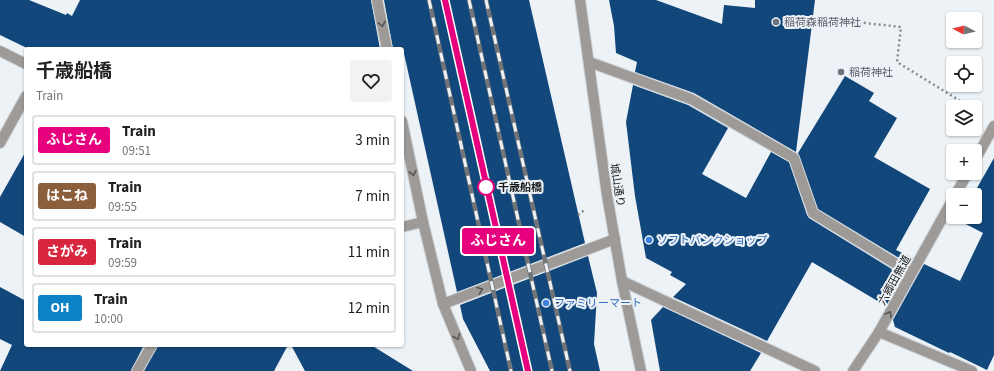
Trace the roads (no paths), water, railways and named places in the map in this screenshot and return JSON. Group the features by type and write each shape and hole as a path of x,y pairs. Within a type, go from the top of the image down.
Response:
{"street":[{"path":"377,0 387,47"},
{"name":"城山通り","path":"580,0 606,195 641,371"},
{"path":"0,51 24,63"},
{"path":"589,62 692,99 794,158 813,213 911,273"},
{"path":"0,143 24,100"},
{"path":"982,147 994,126"},
{"path":"404,131 423,222 443,304 471,371"},
{"name":"六郷田無道","path":"853,371 879,332 946,211"},
{"path":"404,227 423,222"},
{"path":"443,304 615,240"},
{"path":"622,281 815,371"},
{"path":"879,332 972,371"},
{"path":"137,371 151,347"}],"railway":[{"path":"429,0 511,371"},
{"path":"445,0 528,371"},
{"path":"469,0 552,371"},
{"path":"486,0 570,371"}],"train":[{"name":"ふじさん","path":"445,0 528,371"}],"place":[{"name":"稲荷森稲荷神社","path":"776,22"},
{"name":"稲荷神社","path":"841,72"},
{"name":"千歳船橋","path":"486,187"},
{"name":"ソフトバンクショップ","path":"649,240"},
{"name":"ファミリーマート","path":"546,303"}]}
